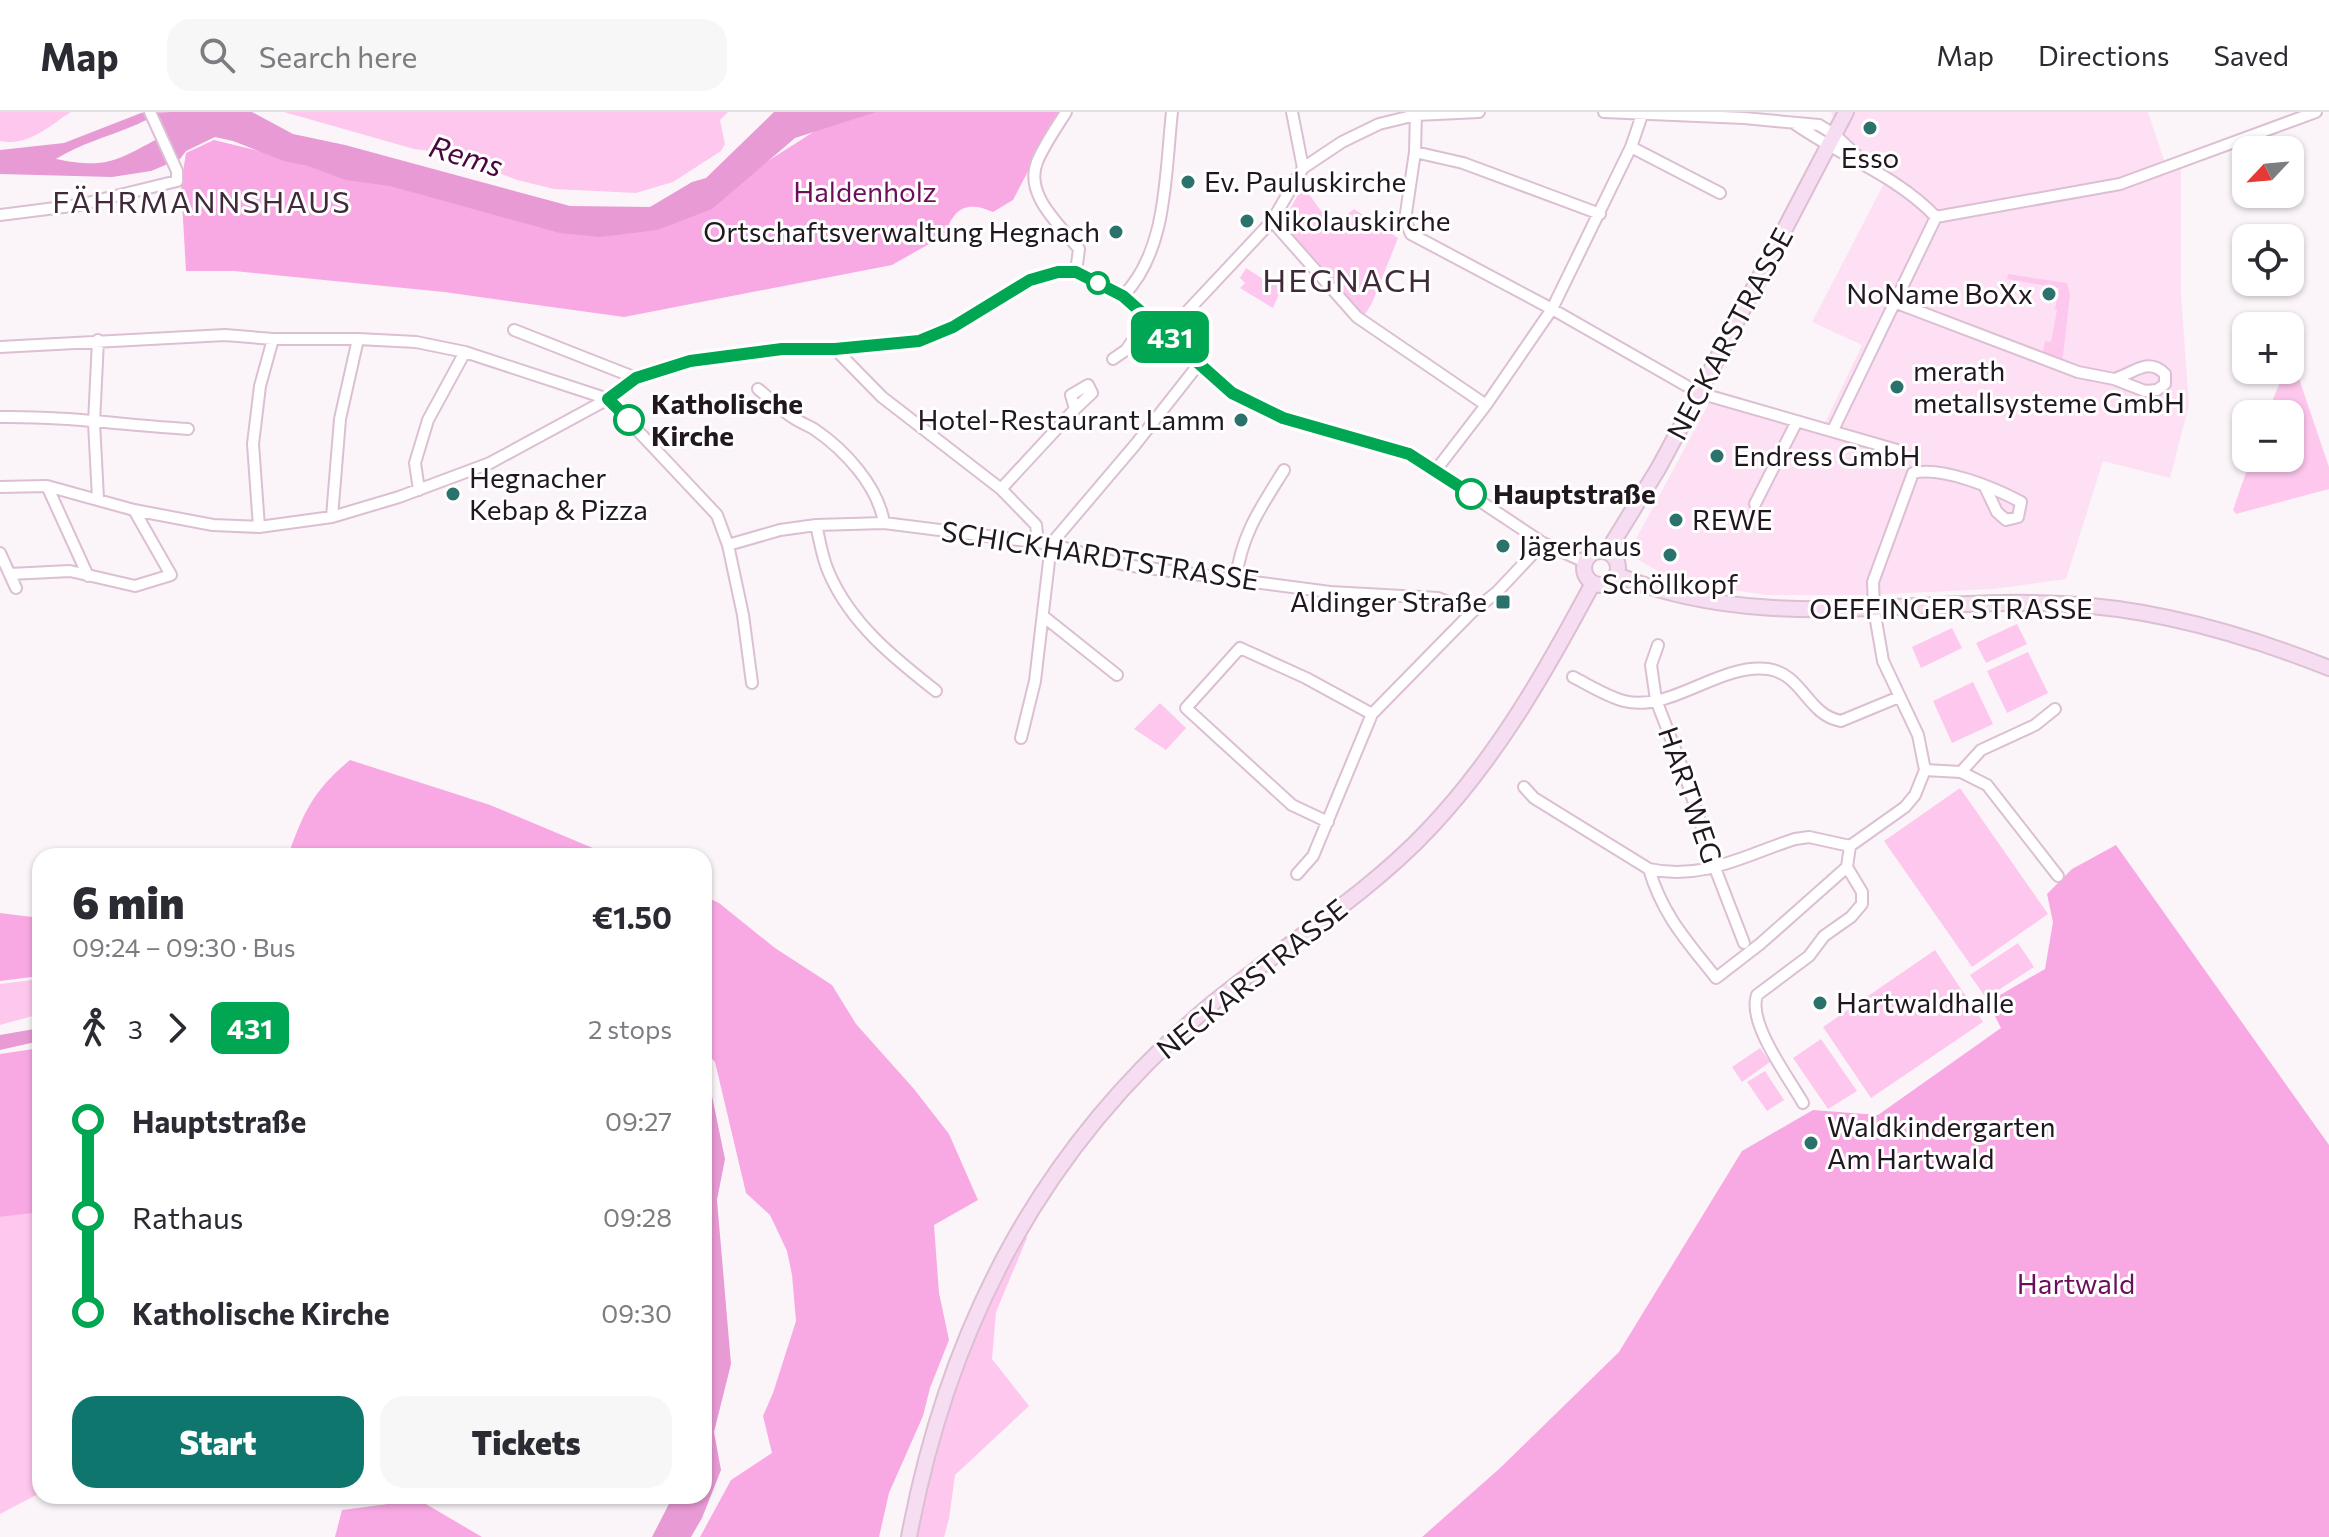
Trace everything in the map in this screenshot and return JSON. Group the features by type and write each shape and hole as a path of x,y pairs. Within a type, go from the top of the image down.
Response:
{"main road":[{"name":"NECKARSTRASSE","path":"1607,552 1658,469 1846,112"},
{"path":"1594,552 1607,552 1617,561 1617,575 1607,584 1593,583 1586,576 1585,562 1594,552"},
{"name":"OEFFINGER STRASSE","path":"1617,575 1691,597 1767,609 1824,611 2026,603 2096,606 2214,629 2291,652 2329,668"},
{"name":"NECKARSTRASSE","path":"909,1537 927,1456 962,1346 999,1264 1050,1182 1157,1053 1213,1003 1363,890 1437,820 1481,768 1532,694 1593,583"}],"street":[{"path":"0,215 79,205 177,181 177,171 150,112"},
{"path":"1066,112 1037,163 1035,184 1048,211 1079,249 1076,272"},
{"path":"1123,296 1141,274 1153,248 1172,112"},
{"path":"1292,112 1303,168"},
{"path":"1166,334 1272,221 1303,168 1342,142 1379,124 1416,114 1479,112"},
{"path":"1604,112 1744,115 1791,121 1832,141 1920,200 1936,217"},
{"path":"1936,217 2120,184 2316,112"},
{"path":"1416,114 1415,152 1405,220 1411,234 1552,309 1699,393 1897,450"},
{"path":"1436,470 1486,405 1552,309 1600,214 1642,115"},
{"path":"1631,147 1720,193"},
{"path":"1415,152 1463,163 1600,214"},
{"path":"1833,430 1936,217"},
{"path":"1272,221 1357,317 1486,405"},
{"path":"0,487 47,486 134,510 213,525 259,527 332,517 419,490 490,463 608,399 636,378 690,361 782,349 835,349 919,341 953,327 1030,280 1058,272 1076,272 1123,296 1232,393 1283,418 1409,454 1543,543 1585,562"},
{"path":"1894,302 2078,372 2114,379"},
{"path":"1113,359 1126,350 1149,318"},
{"path":"514,330 636,378"},
{"path":"0,347 225,335 416,342 465,352 608,399 717,514 728,545 743,615 752,683"},
{"path":"259,527 253,444 260,386 273,339"},
{"path":"332,517 340,419 358,339"},
{"path":"98,340 94,423 98,498"},
{"path":"835,349 882,397 1001,489 1036,525 1038,542"},
{"path":"419,490 415,463 428,420 465,352"},
{"path":"1021,738 1035,681 1051,544 1198,365"},
{"path":"758,389 791,416 816,430 843,454 874,492 884,523"},
{"path":"1001,489 1075,409"},
{"path":"0,417 51,416 94,423 188,429"},
{"path":"1755,504 1797,421"},
{"path":"1803,1103 1762,1034 1754,1002 1757,995 1809,956 1824,936 1851,917 1862,904 1862,892 1847,867 1850,846 1905,807 1915,795 1925,770 1918,735 1883,661 1873,582 1913,473 1928,469 1985,487"},
{"path":"1236,579 1239,551 1258,511 1284,470"},
{"path":"47,486 88,576"},
{"path":"10,574 70,571 135,586 171,575 134,510"},
{"name":"SCHICKHARDTSTRASSE","path":"728,545 780,530 816,525 884,523 1051,544 1125,565 1330,592 1438,598 1472,612"},
{"path":"816,525 828,572 848,607 881,647 936,691"},
{"path":"1297,874 1313,856 1372,714 1543,543"},
{"path":"0,553 16,588"},
{"path":"1043,616 1117,675"},
{"name":"HARTWEG","path":"1658,645 1651,665 1656,700 1744,943"},
{"path":"1328,822 1292,805 1186,708 1240,648 1306,678 1372,714"},
{"path":"1573,677 1624,701 1638,703 1656,700 1741,670 1772,670 1798,684 1819,713 1831,719 1852,719 1899,697"},
{"path":"1961,772 1981,750 2035,725 2055,709"},
{"path":"1925,770 1961,772 1987,785 2058,876"},
{"path":"1524,787 1534,798 1649,869 1686,874 1715,868 1795,839 1819,839 1850,846"},
{"path":"1649,869 1658,898 1678,930 1716,978 1760,944 1847,867"}],"shaded area":[{"path":"0,112 71,112 38,134 10,142 0,141"},
{"path":"252,112 293,134 345,145 570,206 650,207 692,182 706,178 774,112 876,112 795,138 712,209 657,230 600,237 560,233 390,186 346,180 215,137 186,151 180,159 151,171 112,177 0,174 0,150 64,143 141,113","holes":["157,117 165,135 102,163 56,159"]},
{"path":"284,112 728,112 720,120 725,144 721,151 673,182 636,193 554,189 517,180 446,153 414,149"},
{"path":"1831,112 2148,112 2167,169 2181,164 2181,295 2189,405 2170,478 2103,461 2066,579 1993,589 1864,595 1765,595 1689,583 1658,571 1628,554 1716,390 1825,423 1862,345 1812,322 1891,170 1845,142"},
{"path":"1303,186 1332,226 1354,209 1398,238 1364,316 1356,315 1281,225"},
{"path":"1246,268 1266,281 1269,277 1283,285 1273,308 1240,288 1245,283 1240,278"},
{"path":"2008,274 2067,283 2070,295 2062,364 2042,357 2045,341 2051,342 2059,288 2007,279"},
{"path":"2279,384 2301,384 2329,467 2329,489 2236,514 2233,510 2246,472 2304,472 2304,400 2273,400"},
{"path":"2017,624 2027,644 1986,663 1976,643"},
{"path":"1952,628 1962,648 1921,668 1912,647"},
{"path":"2028,652 2048,693 2007,713 1987,671"},
{"path":"1973,682 1993,724 1952,743 1933,701"},
{"path":"1160,703 1186,728 1166,750 1134,729"},
{"path":"1960,788 2048,914 1972,967 1884,841"},
{"path":"2018,943 2034,967 1986,998 1970,975"},
{"path":"1935,950 1983,1022 1871,1098 1823,1027"},
{"path":"32,980 32,1016 0,1025 0,984"},
{"path":"32,1029 32,1043 0,1050 0,1035"},
{"path":"1821,1039 1857,1091 1828,1109 1793,1058"},
{"path":"1760,1048 1770,1062 1742,1082 1732,1067"},
{"path":"1765,1071 1784,1100 1767,1111 1747,1082"},
{"path":"712,1096 725,1159 717,1200 731,1364 714,1432 721,1470 712,1493"},
{"path":"32,1212 32,1497 0,1514 0,1217"},
{"path":"1018,1230 1027,1238 996,1312 992,1359 1029,1406 955,1475 944,1537 917,1537 930,1456 945,1391"},
{"path":"669,1504 708,1504 691,1537 652,1537"}],"green space":[{"name":"Haldenholz","path":"864,112 1059,112 1013,200 993,212 975,207 962,209 952,219 945,235 892,265 624,317 444,292 234,271 186,271 181,184 186,153 214,140 586,230 757,168 829,122"},
{"path":"350,760 490,805 593,848 291,848 311,803"},
{"name":"Hartwald","path":"2116,845 2329,1145 2329,1537 1422,1537 1499,1469 1619,1352 1742,1151 1813,1110 1878,1115 2001,1028 1988,1002 2045,969 2053,922 2047,894 2072,869"},
{"path":"712,900 775,948 832,985 856,1024 949,1134 978,1200 934,1225 939,1293 949,1340 930,1388 923,1416 889,1493 879,1537 700,1537 731,1480 772,1453 763,1416 796,1321 787,1251 770,1215 746,1193 712,1059"},
{"path":"0,913 32,917 32,977 0,981"},
{"path":"32,1049 32,1213 0,1217 0,1054"},
{"path":"388,1504 426,1504 482,1537 335,1537 342,1510"}],"bus line":[{"name":"431","path":"629,420 608,399 636,378 681,363 782,349 835,349 919,341 953,327 1030,280 1058,272 1076,272 1123,296 1232,393 1283,418 1409,454 1471,494"}],"place":[{"name":"Esso","path":"1870,128"},
{"name":"Ev. Pauluskirche","path":"1188,182"},
{"name":"Nikolauskirche","path":"1247,221"},
{"name":"Ortschaftsverwaltung Hegnach","path":"1116,232"},
{"name":"NoName BoXx","path":"2049,294"},
{"name":"merath metallsysteme GmbH","path":"1897,387"},
{"name":"Katholische Kirche","path":"629,420"},
{"name":"Hotel-Restaurant Lamm","path":"1241,420"},
{"name":"Endress GmbH","path":"1717,456"},
{"name":"Hegnacher Kebap & Pizza","path":"453,494"},
{"name":"Hauptstraße","path":"1471,494"},
{"name":"REWE","path":"1676,520"},
{"name":"Jägerhaus","path":"1503,546"},
{"name":"Schöllkopf","path":"1670,555"},
{"name":"Aldinger Straße","path":"1503,602"},
{"name":"Hartwaldhalle","path":"1820,1003"},
{"name":"Waldkindergarten Am Hartwald","path":"1811,1143"}],"district":[{"name":"FÄHRMANNSHAUS","path":"202,203"},
{"name":"HEGNACH","path":"1348,281"}],"water label":[{"name":"Rems","path":"466,157"}]}
